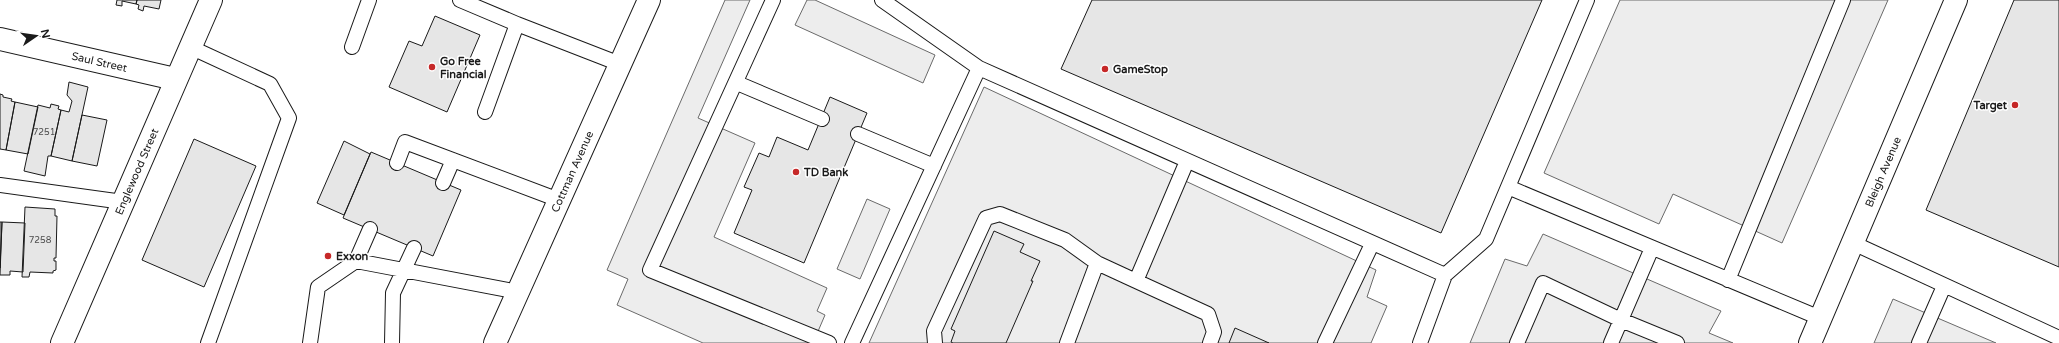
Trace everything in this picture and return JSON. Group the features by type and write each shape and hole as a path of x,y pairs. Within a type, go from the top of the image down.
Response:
{"street":[{"name":"Englewood Street","path":"62,343 175,78 211,0"},
{"name":"Cottman Avenue","path":"495,343 649,0"},
{"name":"Bleigh Avenue","path":"1810,343 1956,0"},
{"name":"Saul Street","path":"0,39 175,78"}],"lane":[{"path":"352,47 369,0"},
{"path":"460,0 620,64"},
{"path":"773,0 737,83 650,270 829,343"},
{"path":"882,0 979,68 1444,275"},
{"path":"1420,343 1444,275 1486,239 1588,0"},
{"path":"1728,280 1843,0"},
{"path":"485,112 517,24"},
{"path":"190,47 270,84 289,118 208,343"},
{"path":"852,343 979,68"},
{"path":"737,83 822,119"},
{"path":"858,134 934,166"},
{"path":"397,163 405,142 559,200"},
{"path":"443,183 453,160"},
{"path":"1136,281 1187,161"},
{"path":"0,185 123,202"},
{"path":"1508,187 1820,318"},
{"path":"936,343 934,331 986,218 1000,214 1065,240 1096,263 1208,314 1214,332 1210,343"},
{"path":"310,343 318,286 356,261 370,229"},
{"path":"1853,243 2059,338"},
{"path":"1325,341 1372,244"},
{"path":"392,343 393,293 414,248"},
{"path":"1611,343 1652,248"},
{"path":"356,261 518,292"},
{"path":"1067,343 1096,263"},
{"path":"1517,343 1543,283 1621,320 1677,343"},
{"path":"1920,343 1944,286"}],"shaded area":[{"path":"725,0 750,0 698,118 755,143 714,237 827,288 817,311 825,315 813,343 703,343 617,305 628,279 607,270"},
{"path":"807,0 815,0 935,55 923,83 795,25"},
{"path":"1620,0 1888,0 1782,243 1673,194 1659,224 1544,173"},
{"path":"984,87 1376,270 1367,297 1387,306 1371,343 869,343"},
{"path":"867,199 890,209 860,279 837,269"},
{"path":"1543,234 1721,311 1709,333 1733,343 1470,343 1505,259 1527,266"},
{"path":"1893,299 1996,343 1874,343"}],"building":[{"path":"117,0 137,0 136,4 122,1 122,6 116,5"},
{"path":"137,0 161,0 159,9 144,6 143,11 138,9 139,5 136,4"},
{"path":"1092,0 1542,0 1441,233 1061,69"},
{"name":"Target","path":"2014,0 2059,0 2059,267 1926,210"},
{"name":"Go Free Financial","path":"435,16 480,35 447,112 389,87 409,41 422,46"},
{"path":"69,82 88,87 72,161 51,156 61,110 69,112 72,101 67,95"},
{"path":"0,94 3,95 3,97 12,99 11,101 15,102 6,150 0,149"},
{"name":"TD Bank","path":"830,97 867,113 804,263 734,233 752,190 744,187 759,153 769,157 777,137 808,150"},
{"path":"15,102 38,107 28,154 6,150"},
{"path":"51,104 59,106 58,109 61,110 51,156 48,156 45,176 24,171 38,105 50,108"},
{"path":"82,115 107,120 97,166 72,161"},
{"path":"194,139 256,166 204,287 142,260"},
{"path":"344,141 370,154 344,215 317,203"},
{"path":"371,152 461,190 433,256 343,218"},
{"path":"25,207 55,209 55,216 57,216 56,258 54,258 54,261 56,261 56,270 53,271 53,273 30,272 29,277 22,277"},
{"path":"0,222 2,222 0,268"},
{"path":"2,222 25,223 23,272 10,271 10,275 0,275"},
{"path":"994,231 1024,244 1020,252 1040,261 1031,281 1033,281 1006,343 953,343 951,342 955,331 951,329"},
{"path":"1235,328 1269,343 1229,343"}],"place":[{"name":"Go Free Financial","path":"432,67"},
{"name":"GameStop","path":"1105,69"},
{"name":"Target","path":"2015,105"},
{"name":"TD Bank","path":"796,172"},
{"name":"Exxon","path":"328,256"}]}
